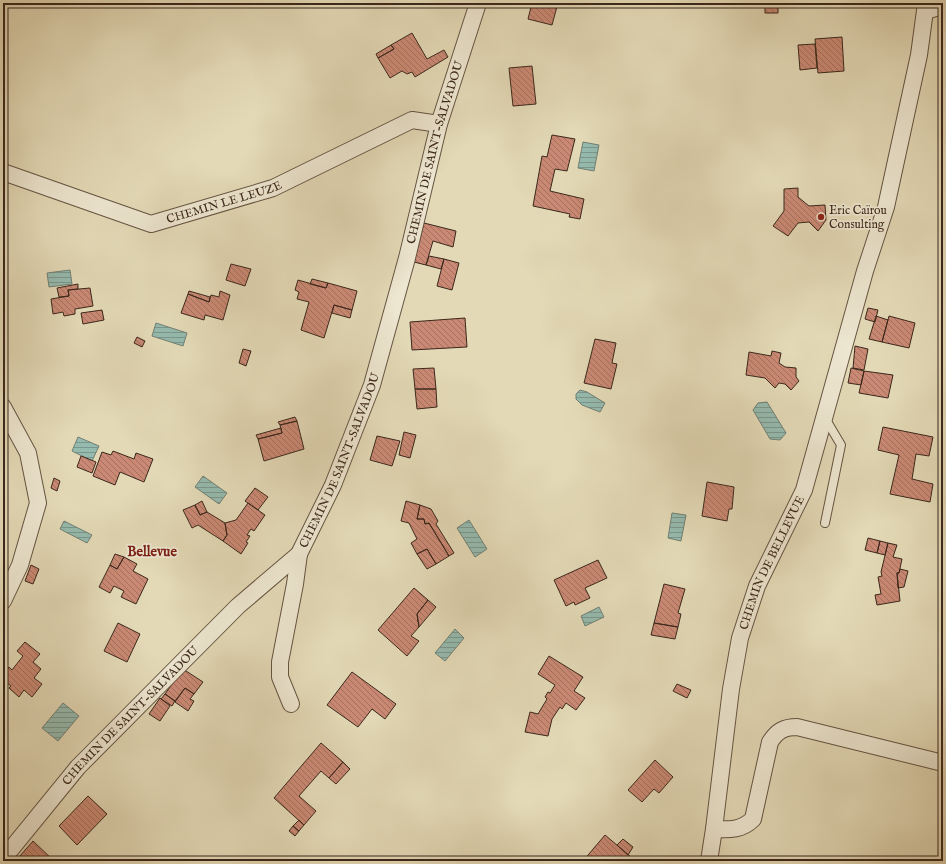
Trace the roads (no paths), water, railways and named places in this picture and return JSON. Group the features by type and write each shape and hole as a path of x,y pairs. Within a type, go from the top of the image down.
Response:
{"street":[{"name":"CHEMIN DE SAINT-SALVADOU","path":"3,859 78,767 238,606 299,554 333,485 372,385 391,319 439,124 478,3"},
{"path":"926,7 943,6"},
{"name":"CHEMIN DE BELLEVUE","path":"709,861 731,689 740,638 758,586 804,490 866,271 886,207 919,55 926,7"},
{"name":"CHEMIN LE LEUZE","path":"3,172 151,224 274,188 412,120 439,124"},
{"path":"3,407 28,453 38,502 20,565 3,601"},
{"path":"291,704 280,677 280,662 295,584 299,554"},
{"path":"714,829 734,830 747,826 753,819 770,742 775,734 786,727 797,727 943,763"}],"lane":[{"path":"824,418 841,445 825,523"}],"water":[{"path":"583,142 599,145 594,171 578,168"},
{"path":"70,270 72,284 49,287 47,273"},
{"path":"156,323 187,333 183,346 152,336"},
{"path":"580,390 587,392 605,403 600,412 582,405 576,399 576,394"},
{"path":"767,402 786,433 780,440 770,439 753,410 758,403"},
{"path":"78,437 99,446 92,461 72,451"},
{"path":"203,476 227,493 219,504 195,487"},
{"path":"672,513 686,515 681,541 668,538"},
{"path":"469,520 487,549 475,557 457,528"},
{"path":"64,521 92,535 87,543 60,529"},
{"path":"599,607 604,617 585,626 581,616"},
{"path":"455,629 464,638 445,661 435,653"},
{"path":"63,703 79,716 58,741 42,728"}],"place":[{"name":"Eric Caïrou Consulting","path":"821,217"}],"district":[{"name":"Bellevue","path":"152,551"}]}
